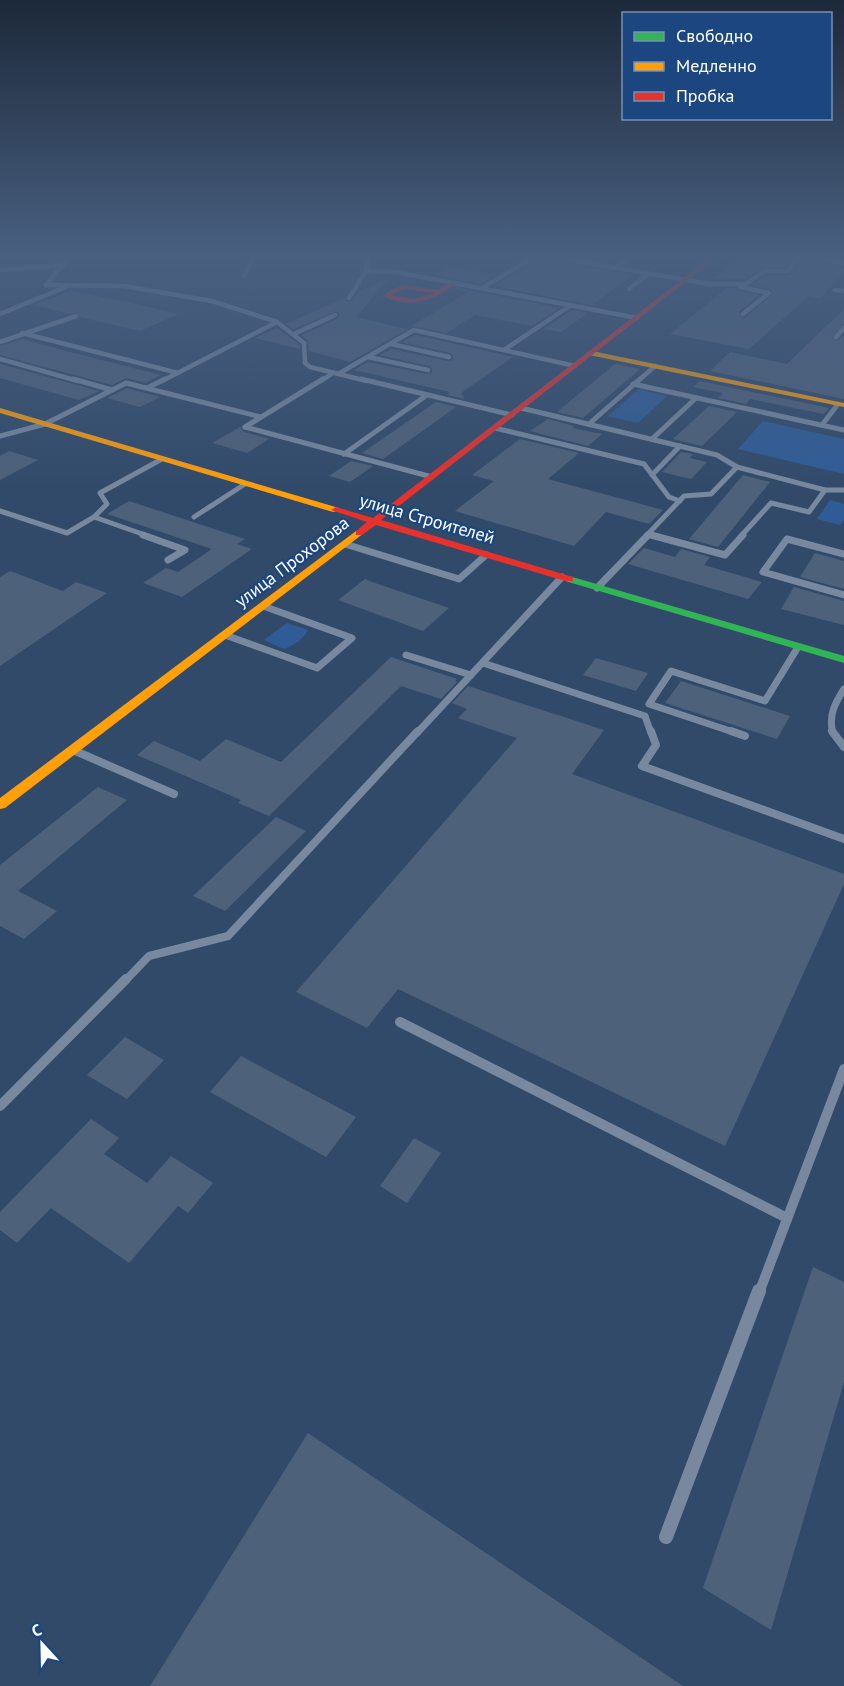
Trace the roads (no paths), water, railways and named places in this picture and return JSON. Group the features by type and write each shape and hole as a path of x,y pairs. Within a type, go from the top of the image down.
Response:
{"street":[{"name":"улица Прохорова","path":"0,805 374,522 616,335"},
{"path":"592,353 841,404"},
{"name":"улица Строителей","path":"0,410 844,660"}],"lane":[{"path":"0,342 18,335"},
{"path":"29,335 178,373"},
{"path":"147,388 252,335"},
{"path":"295,335 304,343 305,363 310,367 427,395 589,424 717,454 737,468 825,490 844,490"},
{"path":"406,335 245,427 432,477"},
{"path":"435,335 575,366"},
{"path":"504,350 527,335"},
{"path":"390,344 449,357"},
{"path":"368,357 428,370"},
{"path":"0,359 112,390"},
{"path":"589,424 654,366"},
{"path":"0,436 45,424 126,383 261,417"},
{"path":"633,384 844,430"},
{"path":"344,454 427,395"},
{"path":"652,439 696,398"},
{"path":"822,425 841,404"},
{"path":"495,428 644,464 669,497 680,501"},
{"path":"652,475 680,446"},
{"path":"0,511 67,533 94,517 107,504 100,493 162,459"},
{"path":"597,588 684,496 711,494 737,468"},
{"path":"194,517 245,484"},
{"path":"648,534 725,555 771,503 809,512 825,490"},
{"path":"94,517 185,550 168,560"},
{"path":"844,554 787,539 763,572 844,595"},
{"path":"345,544 459,579 486,555"},
{"path":"0,1106 149,956 228,936 562,578"},
{"path":"225,635 317,668 352,638 263,606"},
{"path":"746,736 649,704 671,671 765,701 798,647"},
{"path":"406,655 471,675"},
{"path":"483,663 645,716 656,745 642,766 844,839"},
{"path":"844,689 833,706 829,724 835,739 844,747"},
{"path":"73,750 174,794"},
{"path":"400,1022 787,1218"},
{"path":"666,1537 844,1069"}]}
